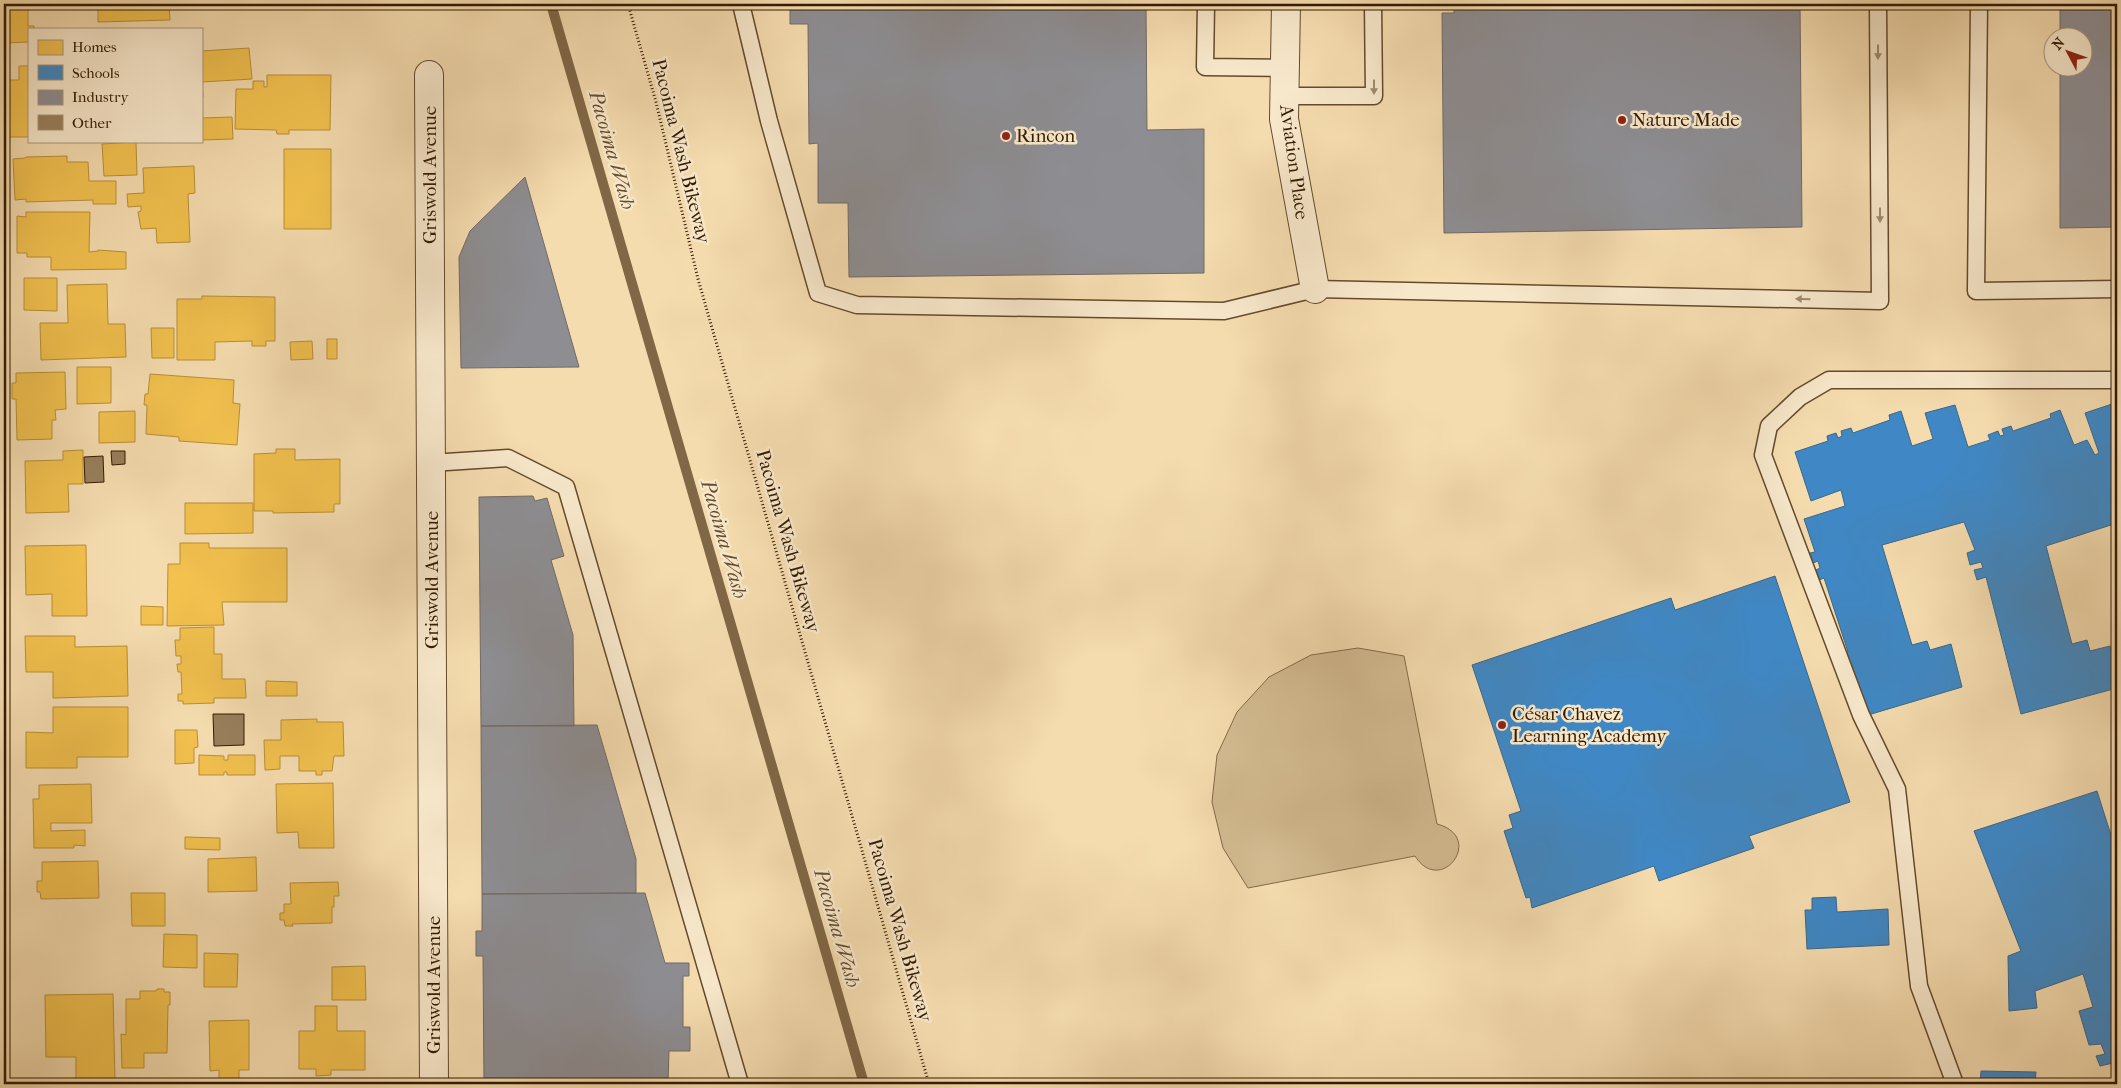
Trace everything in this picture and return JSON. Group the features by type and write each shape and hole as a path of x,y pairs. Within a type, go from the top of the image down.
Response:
{"street":[{"name":"Aviation Place","path":"1286,4 1284,119 1315,290"},
{"name":"Griswold Avenue","path":"429,76 434,1084"}],"lane":[{"path":"741,4 769,121 818,293 857,305 1224,311 1315,290 1880,301 1878,4"},
{"path":"1206,4 1205,67 1285,68"},
{"path":"1284,96 1374,96 1374,4"},
{"path":"1979,4 1976,291 2117,289"},
{"path":"1954,1084 1918,986 1897,789 1861,715 1763,455 1769,426 1800,397 1829,380 2117,380"},
{"path":"431,463 508,458 566,487 740,1084"}],"path":[{"name":"Pacoima Wash Bikeway","path":"628,4 656,102 698,279 929,1084"}],"shaded area":[{"path":"1358,648 1404,656 1437,824 1451,831 1458,840 1458,851 1454,860 1446,867 1436,870 1425,867 1415,856 1248,888 1223,848 1212,802 1217,755 1237,712 1269,677 1311,655"}],"building: Homes":[{"path":"11,4 80,4 80,7 11,6"},
{"path":"98,4 169,4 170,20 98,22"},
{"path":"4,8 28,8 28,26 34,26 34,28 28,28 28,42 4,43"},
{"path":"249,48 252,79 202,82 202,51"},
{"path":"19,66 28,66 28,137 5,137 4,80 19,80"},
{"path":"267,75 331,75 330,130 289,130 289,134 277,134 276,130 235,129 236,89 253,89 253,81 264,81 264,87 267,87"},
{"path":"232,117 233,139 202,140 202,118"},
{"path":"136,142 137,175 104,176 102,144"},
{"path":"284,149 331,149 331,229 284,229"},
{"path":"67,156 67,162 88,162 89,181 116,181 116,204 93,204 93,200 26,202 26,199 15,200 13,159"},
{"path":"194,166 195,193 188,194 190,242 157,243 156,228 141,229 138,212 141,211 141,206 128,207 127,194 144,193 143,168"},
{"path":"26,212 90,212 89,252 98,250 126,252 126,269 51,270 51,257 27,257 27,253 17,253 17,216 26,217"},
{"path":"24,278 57,278 57,311 24,310"},
{"path":"107,284 108,324 125,324 126,357 41,360 40,323 68,323 67,285"},
{"path":"202,296 275,297 275,341 266,341 266,346 252,346 252,341 215,342 215,360 177,360 177,299 202,299"},
{"path":"151,328 174,328 174,358 152,358"},
{"path":"327,339 337,339 337,359 327,359"},
{"path":"312,341 313,359 291,360 290,342"},
{"path":"77,367 111,367 111,403 77,404"},
{"path":"65,372 66,409 55,410 56,420 52,420 52,439 17,440 16,399 12,399 12,383 16,383 16,373"},
{"path":"150,374 234,380 233,403 240,404 237,445 179,441 179,437 146,434 147,405 144,405 145,394 148,394"},
{"path":"135,411 135,442 99,443 99,412"},
{"path":"276,449 295,449 295,460 340,459 340,504 334,504 334,512 273,513 273,511 254,511 254,454 276,453"},
{"path":"83,450 83,484 68,484 69,512 26,513 25,461 63,460 63,451"},
{"path":"185,503 253,503 253,533 185,534"},
{"path":"180,543 209,543 209,548 287,548 287,602 222,602 224,625 167,626 168,564 180,564"},
{"path":"86,545 87,616 52,616 52,594 26,595 25,546"},
{"path":"141,606 163,607 163,625 141,625"},
{"path":"214,627 214,654 222,654 222,679 245,679 246,698 214,698 214,703 183,704 183,701 178,701 178,694 182,694 181,672 178,672 177,664 181,664 181,656 176,656 175,640 180,640 180,628"},
{"path":"25,636 75,636 75,647 127,646 128,696 53,698 53,672 26,672"},
{"path":"266,681 297,682 297,696 266,696"},
{"path":"53,707 128,707 128,757 77,757 77,768 26,768 26,732 53,733"},
{"path":"317,719 317,722 343,722 344,756 334,756 332,771 322,771 322,775 316,775 316,771 299,771 299,756 280,756 280,769 265,770 264,740 281,740 281,720"},
{"path":"175,730 197,730 198,747 194,748 194,763 175,764"},
{"path":"199,755 224,756 224,760 228,760 228,755 255,755 255,775 227,775 227,772 224,772 224,775 199,775"},
{"path":"333,783 334,848 299,848 298,832 277,833 276,784"},
{"path":"91,784 92,823 51,823 51,831 85,830 85,846 74,845 74,848 34,848 33,799 39,799 39,785"},
{"path":"185,837 220,838 220,850 185,849"},
{"path":"256,857 257,891 208,892 208,859"},
{"path":"98,861 99,898 41,899 40,892 37,892 37,881 42,881 42,862"},
{"path":"338,882 339,896 334,896 332,923 292,924 293,926 285,926 284,920 280,920 280,913 284,913 284,904 291,904 290,883"},
{"path":"131,893 165,893 165,926 132,926"},
{"path":"164,934 197,935 197,968 163,967"},
{"path":"204,953 238,954 237,987 204,987"},
{"path":"365,966 366,1000 332,1000 332,967"},
{"path":"157,989 164,989 164,992 170,992 167,1053 144,1053 144,1068 122,1068 121,1034 126,1035 126,999 140,999 140,991 156,991"},
{"path":"113,994 115,1081 76,1081 76,1057 46,1057 45,995"},
{"path":"315,1006 337,1006 337,1031 365,1031 365,1070 331,1070 331,1075 316,1076 316,1069 299,1069 299,1031 315,1031"},
{"path":"249,1020 249,1070 239,1070 239,1081 219,1081 219,1070 210,1071 209,1021"}],"building: Schools":[{"path":"2115,403 2117,409 2117,523 2046,546 2072,644 2087,640 2090,651 2110,646 2117,675 2117,688 2021,714 1986,577 1977,580 1974,570 1983,568 1981,562 1970,565 1967,553 1975,550 1964,522 1882,545 1912,645 1927,641 1930,650 1951,644 1962,687 1868,715 1856,678 1853,679 1850,669 1853,668 1851,663 1846,664 1843,654 1848,652 1824,578 1819,580 1816,570 1820,568 1818,561 1813,563 1810,553 1815,552 1804,519 1845,506 1841,490 1811,501 1795,452 1828,441 1827,436 1836,433 1838,438 1842,436 1841,431 1851,428 1853,433 1890,420 1889,415 1901,411 1912,446 1933,439 1925,413 1955,405 1968,447 1990,440 1988,435 1998,431 2000,436 2004,435 2002,429 2011,426 2013,431 2051,418 2050,414 2060,410 2074,445 2087,440 2095,455 2099,453 2085,413"},
{"path":"1775,576 1850,802 1749,836 1754,848 1659,881 1654,866 1532,908 1530,897 1526,898 1504,831 1513,828 1509,815 1521,811 1472,665 1671,598 1675,610"},
{"path":"2097,791 2117,854 2117,1071 2113,1063 2100,1066 2096,1056 2105,1054 2101,1044 2089,1045 2079,1011 2093,1007 2083,974 2035,991 2037,1008 2009,1011 2008,956 2021,951 1974,831"},
{"path":"1836,897 1837,912 1888,909 1889,945 1807,949 1805,910 1812,910 1812,898"},
{"path":"1981,1071 2036,1072 2035,1084 1980,1084"}],"building: Industry":[{"name":"Rincon","path":"790,4 1146,4 1147,130 1204,129 1204,273 849,277 848,203 818,203 818,143 809,144 808,24 790,24"},
{"name":"Nature Made","path":"1454,4 1800,4 1802,227 1444,233 1442,13 1454,13"},
{"path":"2060,4 2117,4 2117,227 2060,228 2060,78 2094,78 2094,28 2060,28"},
{"path":"525,177 579,367 461,368 459,257 470,231"},
{"path":"533,496 535,501 547,498 564,556 551,560 573,635 574,726 481,726 479,497"},
{"path":"597,725 636,859 636,893 482,894 481,726"},
{"path":"645,893 665,963 689,963 689,976 683,976 683,1027 690,1027 690,1051 669,1051 668,1084 484,1084 483,956 476,956 476,931 482,931 482,894"}],"building: Other":[{"path":"111,451 125,451 125,464 112,465"},
{"path":"103,456 104,482 85,483 84,457"},
{"path":"213,714 244,714 244,745 214,746"}],"waterway":[{"name":"Pacoima Wash","path":"551,4 864,1084"}],"place":[{"name":"Nature Made","path":"1622,120"},
{"name":"Rincon","path":"1006,136"},
{"name":"César Chavez Learning Academy","path":"1502,725"}]}
